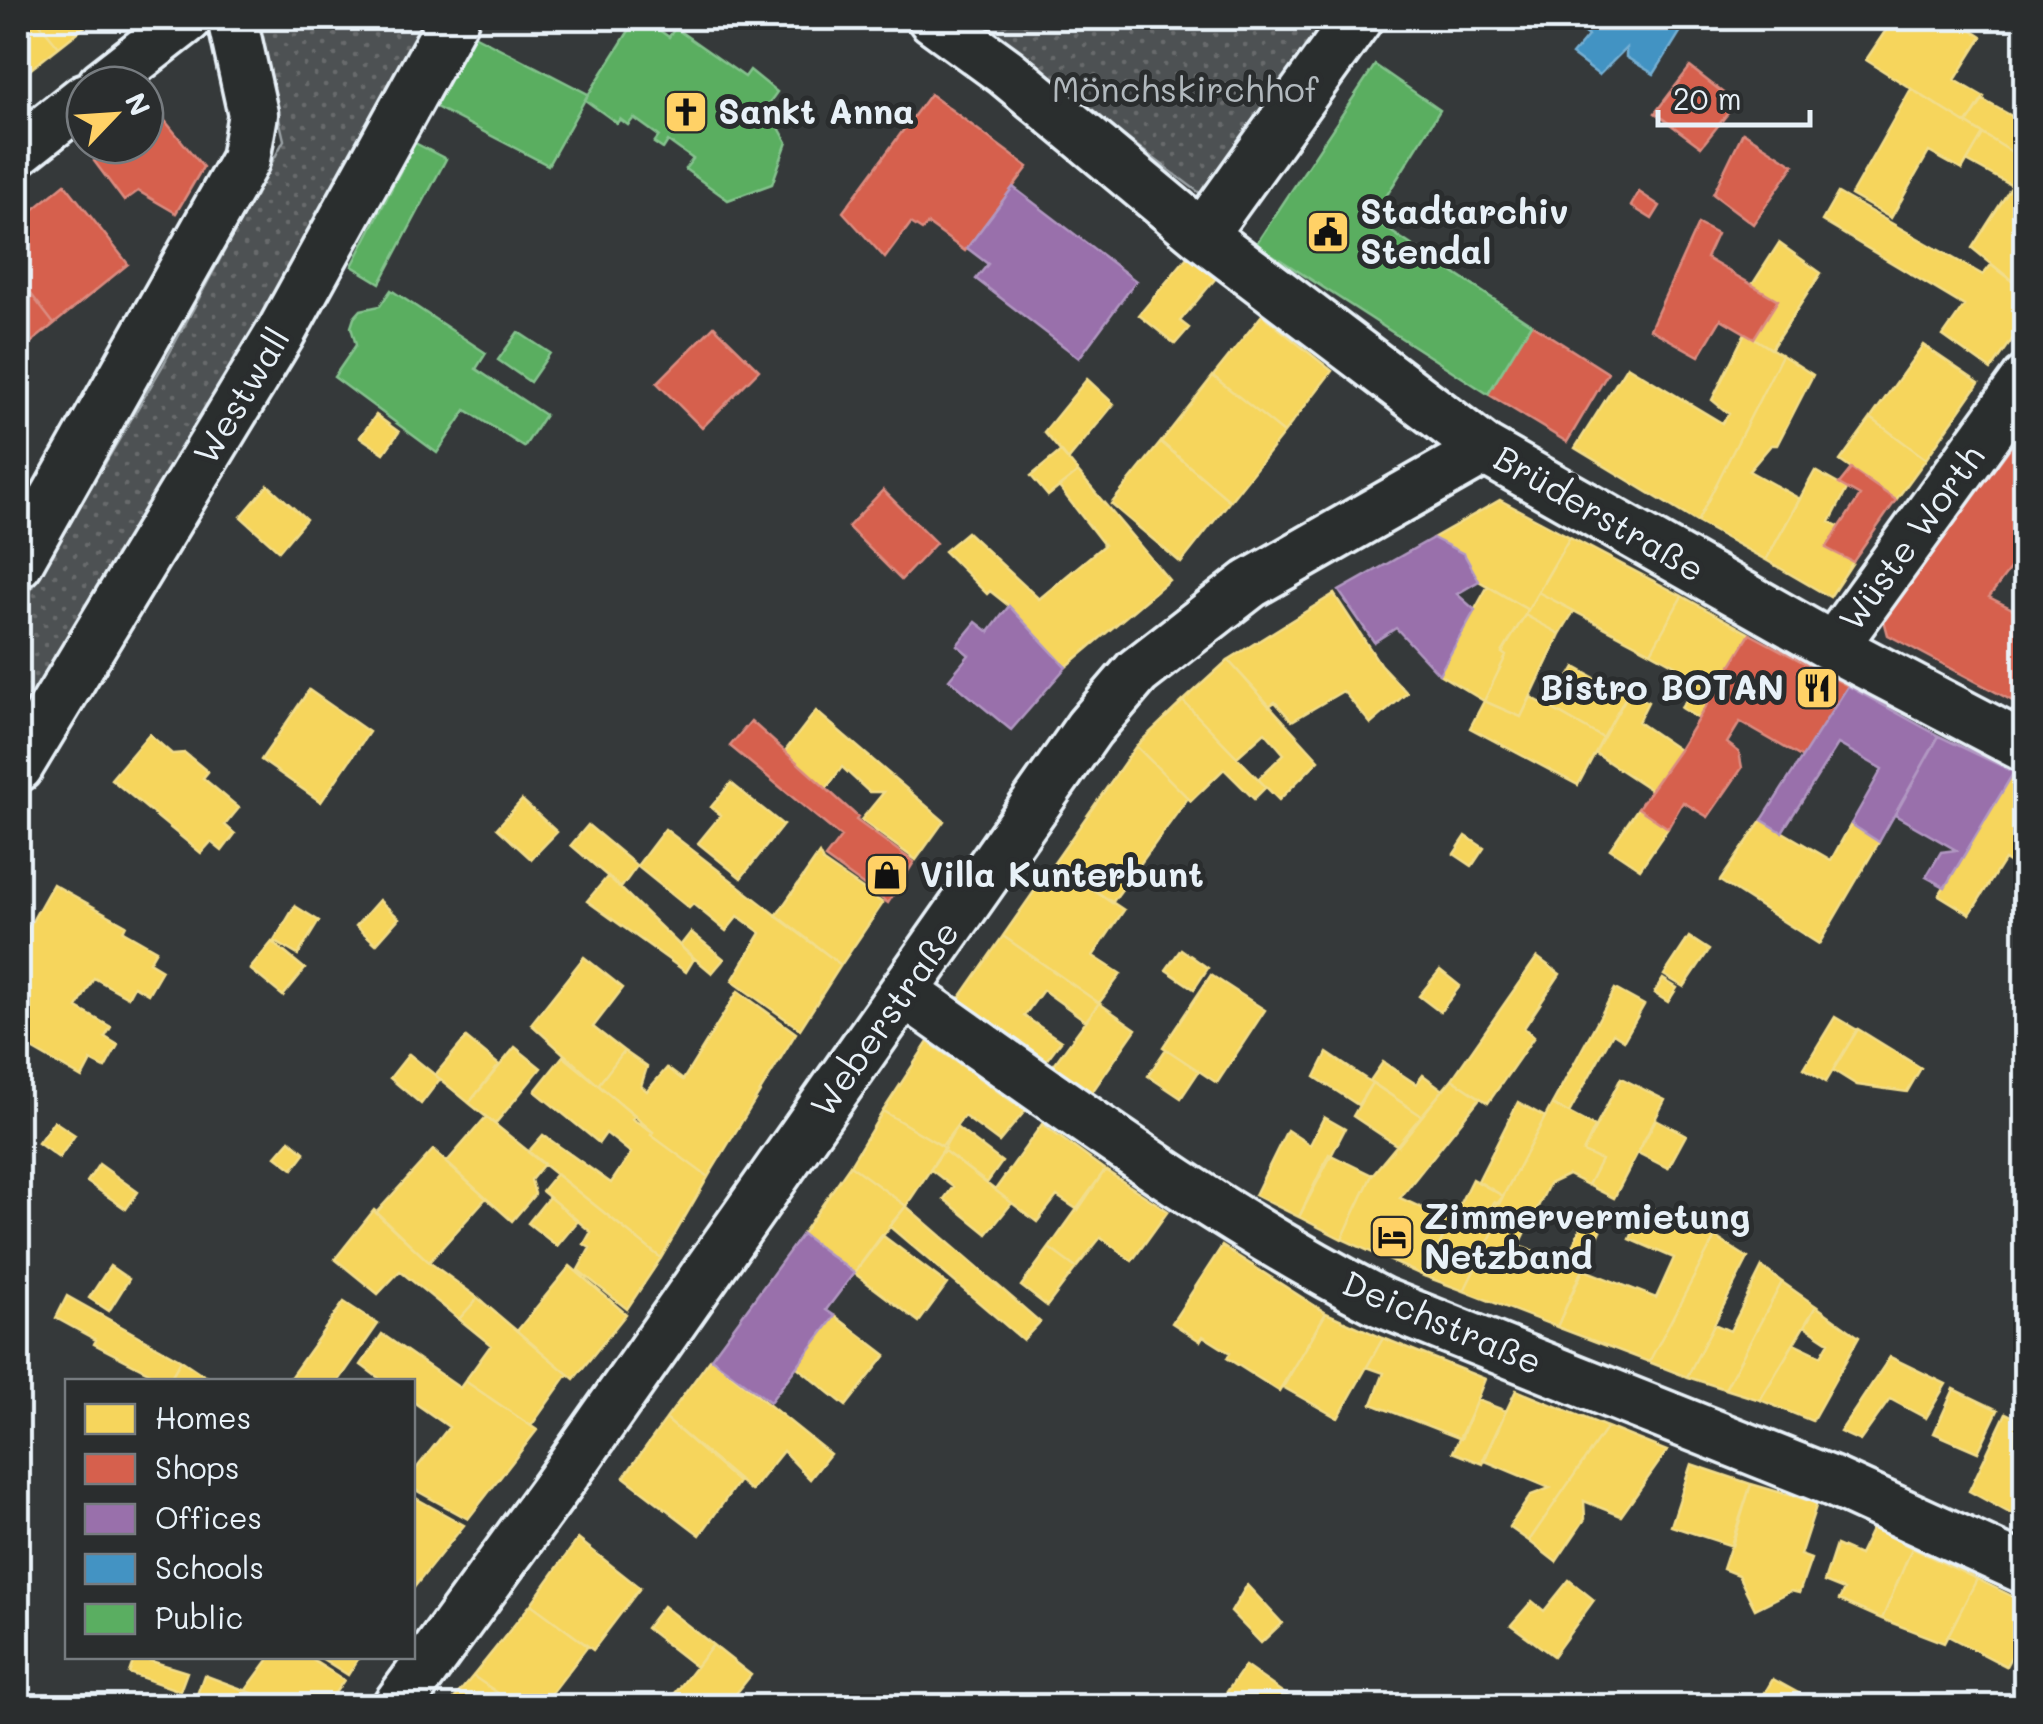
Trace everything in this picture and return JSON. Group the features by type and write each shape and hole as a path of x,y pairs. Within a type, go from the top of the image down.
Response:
{"street":[{"path":"128,65 188,18"},
{"path":"18,563 245,160 253,114 232,18"},
{"name":"Westwall","path":"18,767 280,334 454,18"},
{"path":"932,18 1006,72 1202,235 1358,18"},
{"path":"18,151 65,114"},
{"name":"Brüderstraße","path":"1202,235 1485,450 1833,647 2026,748"},
{"name":"Wüste Worth","path":"1833,647 2026,380"},
{"name":"Weberstraße","path":"397,1706 1089,728 1137,672 1250,584 1485,450"},
{"name":"Deichstraße","path":"904,992 1149,1164 1312,1267 1381,1302 1832,1482 2026,1570"}],"green space":[{"path":"256,18 431,18 261,327 18,740 18,611 162,367 284,140"},
{"name":"Mönchskirchhof","path":"967,18 1327,18 1201,194"}],"building: Homes":[{"path":"18,18 35,18 59,47 18,79"},
{"path":"35,18 96,18 59,47"},
{"path":"1894,18 1953,18 1982,37 1955,80 1984,97 1967,124 1866,60"},
{"path":"1911,89 1983,134 1962,170 1929,152 1891,218 1851,195"},
{"path":"1983,100 2026,124 2026,161 1967,124"},
{"path":"1983,134 2026,161 2026,292 1972,248 2012,186 1967,161"},
{"path":"1838,193 1983,275 1991,265 2026,292 2026,320 1991,370 1943,336 1964,306 1822,221"},
{"path":"1779,243 1821,273 1771,349 1754,338 1778,300 1752,285"},
{"path":"1188,256 1216,278 1180,321 1189,328 1175,344 1139,315"},
{"path":"1262,315 1332,371 1284,433 1213,376"},
{"path":"1745,333 1782,355 1697,522 1575,448 1627,366 1722,423 1729,414 1712,400"},
{"path":"1923,345 1979,383 1926,459 1871,418"},
{"path":"1782,355 1813,375 1777,445 1771,445 1749,471 1800,499 1766,560 1697,522"},
{"path":"1213,376 1284,433 1230,501 1161,442"},
{"path":"1087,379 1114,404 1068,460 1044,432"},
{"path":"376,415 399,432 384,453 360,437"},
{"path":"1871,418 1926,459 1896,500 1840,461"},
{"path":"1161,442 1230,501 1181,563 1111,504"},
{"path":"1061,451 1078,472 1048,496 1031,476"},
{"path":"1815,471 1847,489 1830,522 1840,527 1826,548 1853,562 1830,597 1766,560"},
{"path":"1078,472 1169,580 1066,667 1009,606 990,591 987,594 944,551 967,532 1039,599 1104,545 1059,487"},
{"path":"268,485 306,519 279,551 241,517"},
{"path":"1500,500 1570,537 1528,610 1479,581 1464,554 1433,538"},
{"path":"1570,537 1682,596 1651,652 1538,592"},
{"path":"1488,586 1528,610 1502,653 1506,656 1484,701 1439,674"},
{"path":"1538,592 1574,611 1560,634 1525,615"},
{"path":"1334,594 1380,664 1407,693 1371,724 1343,691 1292,721 1275,702 1269,706 1228,660"},
{"path":"1682,596 1750,634 1699,719 1681,708 1687,699 1679,692 1689,673 1651,652"},
{"path":"1525,615 1560,634 1521,717 1484,701 1506,656 1502,653"},
{"path":"1228,660 1319,760 1279,800 1258,779 1284,754 1265,732 1237,757 1183,701"},
{"path":"1575,667 1627,696 1603,738 1551,708"},
{"path":"309,690 369,732 321,802 261,760"},
{"path":"1629,691 1648,702 1638,722 1679,750 1651,790 1595,753"},
{"path":"1531,697 1603,738 1578,785 1470,728 1484,701 1521,717"},
{"path":"1183,701 1266,787 1254,799 1224,769 1191,801 1136,746"},
{"path":"816,711 944,821 916,860 861,820 884,792 869,792 842,767 826,789 785,751"},
{"path":"149,734 172,754 185,753 208,772 203,778 239,808 225,825 235,834 222,851 211,842 201,853 111,779"},
{"path":"1136,746 1188,798 1112,903 1054,863"},
{"path":"2014,772 2026,779 2026,865 2020,862 2015,867 2004,860 1970,914 1939,895"},
{"path":"731,783 783,825 741,878 698,843 721,815 711,807"},
{"path":"522,800 557,832 531,859 497,828"},
{"path":"1638,808 1668,828 1640,869 1610,849"},
{"path":"1762,820 1831,860 1851,824 1879,842 1819,944 1720,881"},
{"path":"588,825 637,866 621,888 571,845"},
{"path":"665,829 841,965 800,1029 732,981 761,933 738,916 726,931 693,904 689,908 637,866"},
{"path":"1466,836 1484,848 1472,866 1454,854"},
{"path":"819,854 823,862 883,903 841,965 776,916"},
{"path":"1054,863 1124,910 1093,956 1121,974 1099,1003 1003,936"},
{"path":"608,876 694,959 686,972 587,901"},
{"path":"53,884 126,925 123,931 156,950 149,962 162,970 148,994 134,986 128,997 94,978 77,1008 111,1027 105,1037 118,1045 105,1068 91,1061 82,1078 18,1041 18,938 22,939"},
{"path":"379,900 399,918 376,944 356,926"},
{"path":"295,906 319,921 298,955 274,941"},
{"path":"691,932 724,959 712,973 680,946"},
{"path":"1003,936 1099,1003 1086,1021 1043,990 1024,1016 1061,1041 1045,1062 959,999"},
{"path":"1689,937 1709,950 1684,987 1664,975"},
{"path":"272,942 305,969 283,996 250,969"},
{"path":"1181,949 1208,968 1194,989 1166,970"},
{"path":"584,957 623,988 593,1027 624,1051 598,1085 531,1024"},
{"path":"1537,957 1560,974 1524,1028 1534,1037 1488,1103 1452,1079"},
{"path":"1440,970 1460,986 1440,1012 1419,996"},
{"path":"1211,975 1265,1010 1217,1083 1163,1047"},
{"path":"1663,979 1677,988 1668,1002 1654,993"},
{"path":"1615,989 1644,1005 1624,1040 1613,1033 1569,1113 1552,1104"},
{"path":"738,991 796,1033 708,1177 651,1135 653,1132 598,1085 624,1051 647,1067 641,1086 647,1091 667,1068 683,1080"},
{"path":"1099,1003 1136,1029 1090,1095 1052,1067"},
{"path":"1835,1017 1857,1030 1826,1082 1804,1068"},
{"path":"1858,1029 1921,1068 1907,1092 1857,1085 1833,1070"},
{"path":"466,1038 499,1065 469,1103 435,1075"},
{"path":"928,1042 1025,1111 999,1142 964,1116 942,1146 883,1111"},
{"path":"515,1047 541,1068 495,1124 469,1103"},
{"path":"1166,1049 1199,1071 1181,1098 1148,1076"},
{"path":"1327,1053 1372,1083 1358,1105 1315,1077"},
{"path":"409,1054 440,1079 421,1104 390,1078"},
{"path":"563,1056 635,1115 632,1119 653,1132 651,1135 708,1177 661,1258 528,1152 543,1135 611,1183 631,1153 606,1133 599,1143 535,1091"},
{"path":"1383,1062 1416,1084 1423,1075 1443,1090 1422,1116 1370,1081"},
{"path":"1621,1078 1665,1100 1614,1198 1588,1185 1601,1160 1583,1152"},
{"path":"1452,1079 1480,1098 1400,1198 1451,1221 1424,1276 1342,1239 1372,1175"},
{"path":"1372,1083 1422,1116 1398,1146 1353,1116"},
{"path":"1518,1102 1545,1117 1503,1196 1478,1181"},
{"path":"1552,1104 1595,1127 1583,1152 1601,1160 1588,1185 1568,1175 1549,1184 1519,1246 1565,1264 1585,1217 1603,1226 1557,1327 1464,1291 1496,1226 1484,1221 1494,1202 1499,1204"},
{"path":"883,1111 945,1148 906,1206 850,1165"},
{"path":"486,1117 544,1164 531,1180 535,1194 512,1221 446,1163"},
{"path":"1324,1117 1345,1129 1299,1217 1255,1195 1287,1130 1310,1145"},
{"path":"1656,1119 1686,1135 1668,1168 1638,1153"},
{"path":"54,1121 75,1135 59,1158 38,1143"},
{"path":"1042,1124 1105,1170 1078,1210 1057,1196 1037,1222 995,1190"},
{"path":"956,1127 1002,1162 987,1183 943,1150"},
{"path":"290,1140 305,1153 293,1169 276,1156"},
{"path":"433,1150 486,1198 429,1262 376,1213"},
{"path":"943,1150 1012,1203 987,1234 944,1199 953,1187 930,1169"},
{"path":"1329,1154 1372,1175 1342,1239 1299,1217"},
{"path":"99,1164 138,1192 126,1209 87,1182"},
{"path":"850,1165 906,1206 854,1273 802,1234"},
{"path":"1105,1170 1168,1211 1132,1261 1101,1237 1076,1268 1049,1248"},
{"path":"556,1174 661,1258 627,1309 578,1270 590,1248 584,1244 591,1232 542,1191"},
{"path":"1472,1179 1503,1196 1484,1221 1496,1226 1464,1291 1424,1276"},
{"path":"549,1197 578,1221 557,1246 528,1223"},
{"path":"1645,1205 1715,1237 1649,1362 1557,1327 1582,1269 1656,1298 1674,1258 1630,1239"},
{"path":"906,1206 1040,1322 1023,1340 889,1226"},
{"path":"374,1210 429,1262 478,1298 459,1319 400,1271 378,1294 335,1259"},
{"path":"882,1235 947,1284 919,1322 854,1273"},
{"path":"1715,1237 1748,1258 1687,1377 1649,1362"},
{"path":"1222,1246 1326,1313 1279,1391 1227,1358 1230,1353 1203,1336 1200,1341 1172,1323"},
{"path":"1049,1248 1076,1268 1047,1306 1021,1286"},
{"path":"110,1266 129,1279 109,1311 89,1298"},
{"path":"570,1266 626,1314 574,1379 517,1331"},
{"path":"1762,1267 1782,1282 1725,1389 1687,1377 1714,1324 1730,1331"},
{"path":"1782,1282 1816,1306 1760,1400 1725,1389"},
{"path":"67,1296 181,1360 170,1379 162,1379 94,1344 96,1340 56,1318"},
{"path":"478,1298 568,1374 531,1426 465,1381 491,1345 459,1319"},
{"path":"344,1302 378,1324 340,1379 289,1379"},
{"path":"1816,1306 1859,1337 1812,1421 1760,1400 1794,1343 1821,1356 1829,1342 1805,1326"},
{"path":"1326,1313 1383,1338 1338,1418 1283,1387"},
{"path":"835,1316 886,1355 846,1406 796,1366"},
{"path":"382,1334 460,1388 465,1381 537,1430 468,1519 415,1490 415,1470 449,1427 415,1403 415,1379 380,1379 361,1365"},
{"path":"1383,1338 1485,1379 1461,1439 1372,1404 1384,1373 1367,1367"},
{"path":"1890,1357 1946,1384 1926,1418 1890,1399 1860,1441 1840,1432"},
{"path":"711,1358 830,1454 810,1479 783,1451 751,1491 666,1419"},
{"path":"181,1360 210,1379 170,1379"},
{"path":"1954,1389 1998,1410 1978,1452 1934,1433"},
{"path":"1516,1390 1607,1427 1529,1541 1509,1527 1531,1495 1550,1488 1483,1460"},
{"path":"1477,1400 1506,1411 1483,1464 1453,1452"},
{"path":"2006,1413 2026,1423 2026,1522 1969,1491"},
{"path":"666,1419 738,1482 700,1535 624,1477"},
{"path":"1607,1427 1667,1451 1621,1516 1584,1501 1585,1519 1556,1562 1529,1541"},
{"path":"1691,1464 1751,1484 1732,1546 1671,1526"},
{"path":"1751,1484 1817,1503 1800,1555 1811,1559 1799,1593 1791,1591 1755,1609 1738,1575 1723,1569"},
{"path":"415,1498 464,1525 415,1586"},
{"path":"1872,1528 1912,1548 1882,1619 1839,1600 1844,1590 1824,1582 1836,1545 1859,1555"},
{"path":"578,1539 640,1588 593,1650 531,1604"},
{"path":"1912,1548 1977,1579 1944,1643 1882,1619"},
{"path":"1977,1579 2026,1603 2026,1629 2006,1666 1948,1636"},
{"path":"1569,1580 1594,1600 1553,1656 1511,1625 1532,1601 1544,1611"},
{"path":"1247,1585 1282,1623 1261,1643 1231,1612"},
{"path":"531,1604 588,1646 548,1698 562,1706 517,1706 473,1676"},
{"path":"663,1606 713,1645 696,1667 646,1628"},
{"path":"713,1645 751,1675 728,1704 731,1706 665,1706"},
{"path":"134,1659 187,1672 180,1691 129,1673"},
{"path":"269,1659 311,1659 344,1680 326,1706 279,1706 246,1690"},
{"path":"323,1659 358,1659 348,1675"},
{"path":"1245,1666 1289,1697 1282,1706 1217,1706"},
{"path":"204,1675 263,1697 279,1706 193,1706"},
{"path":"473,1676 517,1706 448,1706"},
{"path":"1773,1679 1822,1706 1757,1706"}],"building: Shops":[{"path":"1690,67 1736,103 1701,147 1655,113"},
{"path":"930,94 1028,167 965,251 928,224 922,230 911,223 885,258 843,212"},
{"path":"165,121 203,167 176,213 138,191 124,201 97,165 165,165"},
{"path":"1743,132 1794,165 1753,224 1713,194"},
{"path":"65,184 128,264 54,324 18,277 18,222"},
{"path":"1639,192 1660,206 1652,219 1631,206"},
{"path":"1698,224 1717,234 1706,258 1778,300 1754,338 1721,319 1699,356 1650,329"},
{"path":"18,277 54,324 18,353"},
{"path":"1531,324 1608,373 1567,442 1488,394"},
{"path":"714,326 759,370 702,428 657,383"},
{"path":"2026,426 2026,548 1989,597 2026,616 2024,707 1888,635 1884,620"},
{"path":"1851,469 1896,500 1853,562 1826,548 1860,496 1839,484"},
{"path":"883,490 936,543 901,580 848,527"},
{"path":"1750,634 1848,686 1803,758 1740,722 1727,743 1739,752 1742,768 1708,817 1683,802 1668,828 1638,808 1679,750"},
{"path":"751,721 858,817 856,820 914,862 888,903 825,858 841,837 730,746"}],"building: Offices":[{"path":"1013,187 1136,281 1079,358 976,279 988,264 967,248"},
{"path":"1433,538 1464,554 1479,581 1457,594 1475,610 1439,674 1396,628 1374,642 1339,591"},
{"path":"1009,606 1066,667 1011,730 949,679 969,655 957,645 976,622 989,632"},
{"path":"1848,686 1939,736 1879,842 1851,824 1882,769 1838,744 1782,832 1762,820"},
{"path":"1939,736 2014,772 1945,887 1926,877 1941,852 1956,850 1895,815"},
{"path":"802,1234 854,1273 826,1310 835,1316 770,1402 711,1358"}],"building: Schools":[{"path":"1575,18 1689,18 1654,74 1626,57 1626,48 1599,75 1572,55 1588,36 1583,32 1587,27"}],"building: Public":[{"name":"Sankt Anna","path":"637,18 653,18 649,23 669,37 675,28 745,77 750,70 777,92 767,106 787,142 772,184 728,200 685,169 693,159 668,141 663,149 654,143 659,136 634,118 628,125 620,119 617,123 585,100"},
{"path":"470,33 588,94 548,165 432,105"},
{"name":"Stadtarchiv Stendal","path":"1375,65 1440,110 1372,219 1531,324 1488,394 1256,244"},
{"path":"415,143 446,159 380,283 352,266"},
{"path":"391,290 486,353 476,369 545,415 524,447 466,410 437,453 334,377 356,345 351,327 354,318 361,310 380,306"},
{"path":"518,332 550,353 530,382 498,360"}],"place":[{"name":"Sankt Anna","path":"686,112"},
{"name":"Stadtarchiv Stendal","path":"1328,232"},
{"name":"Bistro BOTAN","path":"1817,688"},
{"name":"Villa Kunterbunt","path":"887,875"},
{"name":"Zimmervermietung Netzband","path":"1392,1237"}]}
